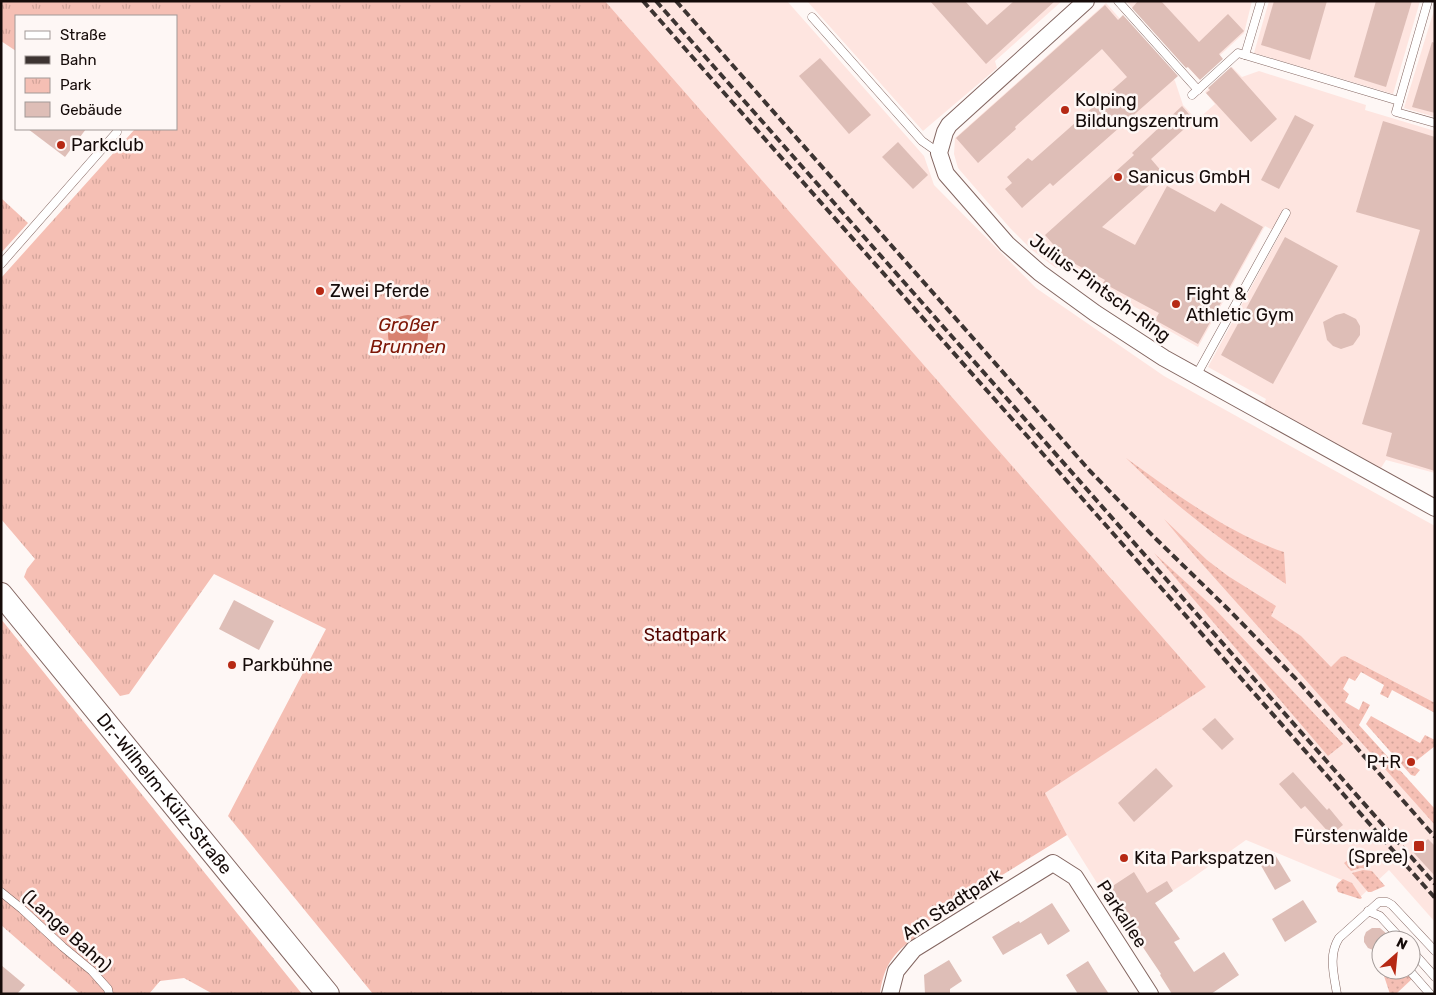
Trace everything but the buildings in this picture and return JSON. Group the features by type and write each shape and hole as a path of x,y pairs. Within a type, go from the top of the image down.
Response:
{"main road":[{"name":"Dr.-Wilhelm-Külz-Straße","path":"1,594 328,994"}],"street":[{"path":"939,153 949,125 1086,1"},
{"name":"Julius-Pintsch-Ring","path":"939,153 946,174 978,213 1021,258 1103,319 1149,349 1196,376 1435,508"},
{"name":"Am Stadtpark","path":"890,994 896,971 914,949 1053,864"},
{"name":"Parkallee","path":"1053,864 1075,877 1150,994"}],"lane":[{"path":"1118,1 1195,92 1238,53 1399,101"},
{"path":"1245,55 1261,1"},
{"path":"1428,1 1396,112 1435,123"},
{"path":"812,17 922,142 939,153"},
{"path":"1,264 117,132"},
{"path":"1196,376 1286,213"},
{"name":"(Lange Bahn)","path":"1,892 92,971 108,989 110,994"},
{"path":"1337,994 1332,954 1336,943 1375,905 1382,901 1396,908 1435,951"},
{"path":"1368,912 1380,916 1393,930"},
{"path":"1421,961 1435,976"},
{"path":"1418,980 1430,994"}],"shaded area":[{"path":"605,1 787,1 924,156 934,185 1036,288 1164,376 1435,526 1435,708 1353,665 1332,699 1435,816 1435,922 1389,870 1358,899 1342,880 1246,840 1188,881 1122,923 1067,835 1044,793 1206,687"},
{"path":"807,1 1062,1 995,61 997,68 923,131"},
{"path":"1126,1 1252,1 1244,33 1217,58 1219,61 1199,79"},
{"path":"1269,1 1420,1 1393,94 1254,53"},
{"path":"1106,3 1175,81 1183,105 1197,120 1215,104 1205,92 1232,67 1242,77 1259,71 1366,105 1365,110 1435,131 1435,473 1386,460 1381,468 1264,404 1266,399 1208,367 1280,234 1265,226 1198,347 1150,320 1152,316 1097,287 1100,281 1065,261 1056,268 1032,250 1010,228 958,168 954,154 955,138"},
{"path":"1435,7 1435,117 1404,108"}],"green space":[{"name":"Stadtpark","path":"1,1 605,1 1206,687 1045,793 1067,835 912,931 915,938 907,943 890,961 881,985 880,994 373,994 228,816 326,629 214,574 129,694 120,696 24,577 27,569 35,559 1,519 1,278 134,130 178,130 178,15 15,15 15,50 1,41"},
{"path":"1,198 28,223 1,253"},
{"path":"1126,458 1182,498 1222,523 1263,544 1284,552 1286,584 1203,525 1163,493"},
{"path":"1164,519 1207,560 1228,576 1276,606 1271,616 1301,636 1331,667 1341,657 1345,656 1435,703 1435,713 1392,690 1388,698 1380,694 1384,685 1361,672 1355,681 1349,678 1343,689 1349,694 1345,702 1359,710 1363,701 1370,705 1359,725 1435,809 1435,825 1195,556"},
{"path":"1154,553 1213,607 1343,744 1328,756"},
{"path":"1,619 302,994 213,994 184,978 160,981 149,994 80,994 1,925"},
{"path":"1371,716 1420,743 1425,735 1435,740 1435,746 1411,765 1420,770 1415,776 1411,775 1366,724"},
{"path":"1356,854 1370,869 1361,868 1351,871 1344,863"},
{"path":"1363,870 1372,871 1385,886 1368,892 1352,873"},
{"path":"1343,879 1352,883 1362,898 1338,892 1336,887"},
{"path":"1385,980 1411,980 1396,994 1390,994"}],"water":[{"name":"Großer Brunnen","path":"412,315 419,318 425,324 428,335 427,343 419,352 412,355 404,355 397,352 389,343 388,331 391,324 400,316"}],"railway":[{"path":"643,1 1435,898"},
{"path":"656,1 1435,884"},
{"path":"676,1 1090,471 1298,681 1435,837"}],"place":[{"name":"Kolping Bildungszentrum","path":"1065,110"},
{"name":"Parkclub","path":"61,145"},
{"name":"Sanicus GmbH","path":"1118,177"},
{"name":"Zwei Pferde","path":"320,291"},
{"name":"Fight & Athletic Gym","path":"1176,304"},
{"name":"Parkbühne","path":"232,665"},
{"name":"P+R","path":"1411,762"},
{"name":"Fürstenwalde (Spree)","path":"1419,846"},
{"name":"Kita Parkspatzen","path":"1124,858"}]}
